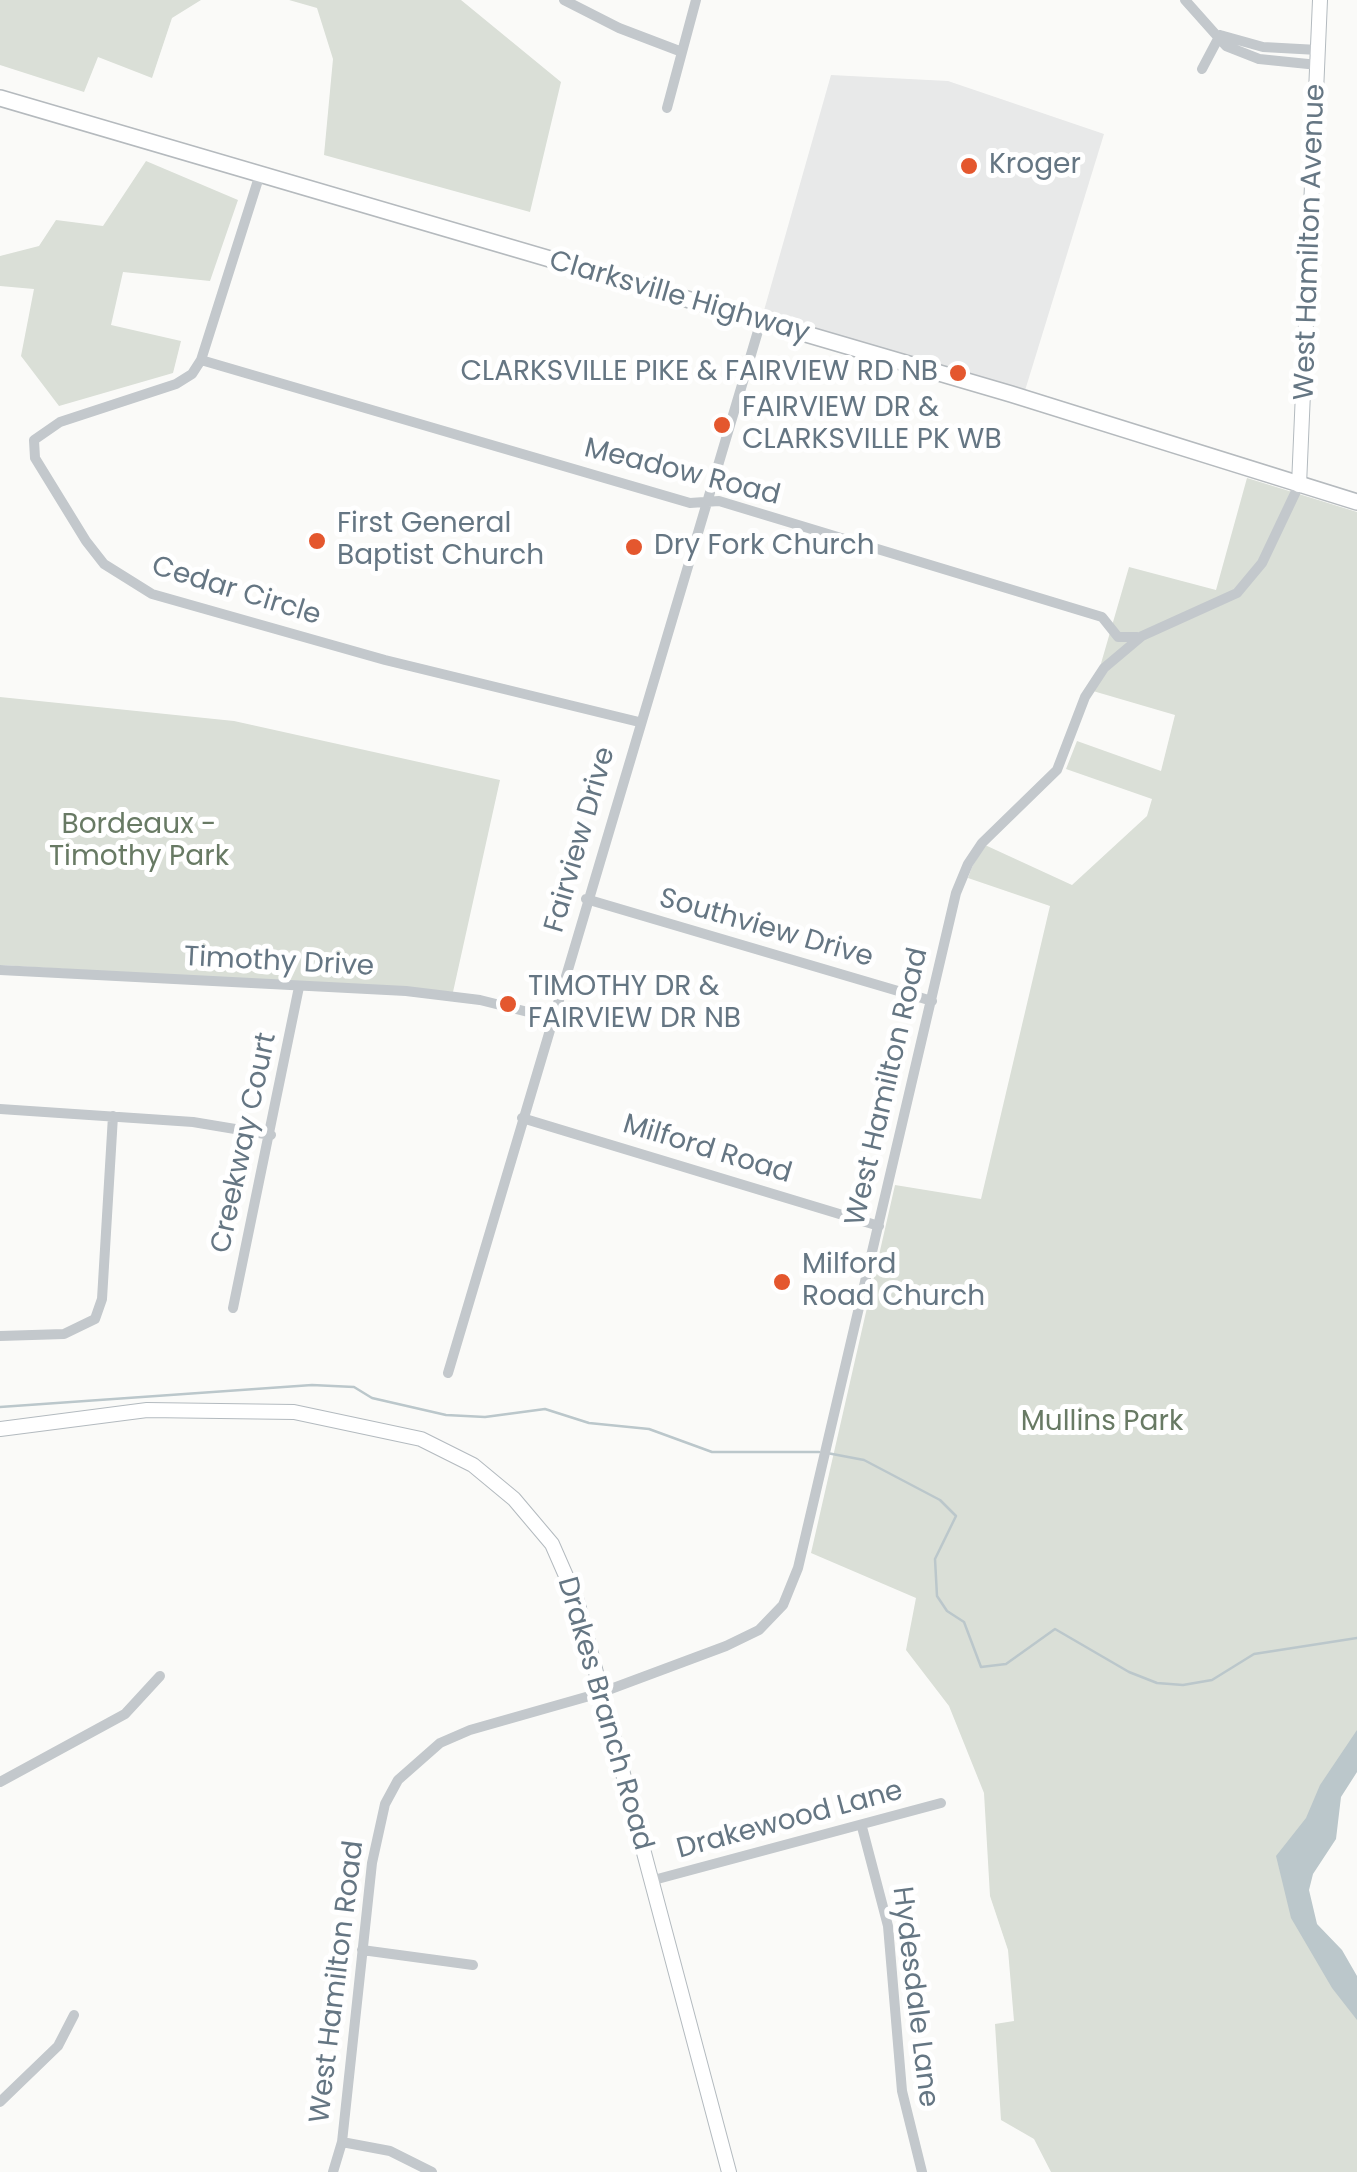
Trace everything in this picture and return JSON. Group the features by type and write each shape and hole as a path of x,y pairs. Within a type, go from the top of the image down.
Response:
{"main road":[{"name":"Clarksville Highway","path":"0,98 1032,400 1357,502"}],"street":[{"path":"564,0 619,28 682,52"},
{"path":"667,108 696,0"},
{"path":"1185,0 1226,46 1273,62 1318,57"},
{"name":"West Hamilton Avenue","path":"1299,485 1320,0"},
{"path":"1220,35 1318,57"},
{"path":"1202,69 1220,35"},
{"path":"1273,62 1275,49"},
{"path":"201,360 260,174"},
{"name":"Fairview Drive","path":"448,1374 586,899 761,321"},
{"name":"Meadow Road","path":"201,360 690,503 708,502 1102,617 1118,638 1142,636"},
{"name":"Cedar Circle","path":"201,360 176,384 60,422 34,440 35,458 104,564 152,594 388,661 639,722"},
{"name":"West Hamilton Road","path":"334,2172 342,2142 362,1950 385,1804 404,1772 440,1743 470,1730 600,1693 726,1646 770,1622 794,1578 956,893 968,864 982,842 1057,770 1085,697 1104,668 1142,636 1237,593 1262,563 1299,485"},
{"name":"Southview Drive","path":"586,899 932,1001"},
{"name":"Timothy Drive","path":"0,970 446,996 552,1018"},
{"name":"Creekway Court","path":"234,1308 299,987"},
{"path":"0,1108 193,1122 271,1135"},
{"path":"0,1336 64,1334 95,1320 102,1299 113,1116"},
{"name":"Milford Road","path":"522,1118 879,1226"},
{"name":"Drakes Branch Road","path":"0,1429 147,1410 234,1410 347,1420 422,1439 473,1464 514,1499 552,1544 576,1601 729,2172"},
{"path":"0,1782 125,1714 160,1676"},
{"name":"Drakewood Lane","path":"650,1881 941,1803"},
{"name":"Hydesdale Lane","path":"862,1827 888,1926 902,2091 922,2172"},
{"path":"362,1950 473,1965"},
{"path":"0,2102 58,2046 74,2016"},
{"path":"342,2142 390,2151 432,2172"}],"shaded area":[{"path":"831,75 948,81 1104,134 1023,397 761,321"},
{"path":"1357,1730 1357,1772 1341,1797 1336,1839 1313,1874 1309,1890 1317,1924 1342,1950 1357,1976 1357,2020 1332,1988 1291,1918 1276,1856 1306,1818 1320,1785"}],"green space":[{"path":"0,0 201,0 172,18 152,78 98,57 84,92 0,65"},
{"path":"289,0 461,0 561,82 530,212 324,155 333,59 317,8"},
{"path":"146,161 238,200 210,281 123,272 111,325 181,341 173,373 59,406 21,356 34,289 0,286 0,256 39,246 56,220 103,226"},
{"name":"Mullins Park","path":"1247,478 1357,512 1357,1742 1292,1871 1357,2010 1357,2172 1051,2172 1034,2139 1001,2120 995,2024 1014,2021 1008,1950 990,1896 984,1793 949,1706 906,1650 916,1598 811,1553 895,1185 981,1199 1050,906 968,878 972,867 985,845 1072,885 1147,816 1152,799 1066,769 1077,741 1161,771 1175,715 1093,691 1129,567 1216,590"},
{"name":"Bordeaux - Timothy Park","path":"0,697 234,721 500,780 453,992 0,965"}],"waterway":[{"path":"0,1407 312,1385 354,1387 372,1398 446,1415 485,1417 545,1409 589,1423 649,1429 712,1452 819,1452"},
{"path":"827,1453 864,1460 940,1500 956,1516 935,1559 937,1596 947,1611 964,1622 981,1667 1006,1664 1055,1629 1129,1672 1157,1683 1183,1685 1212,1680 1254,1654 1357,1638"}],"place":[{"name":"Kroger","path":"969,166"},
{"name":"CLARKSVILLE PIKE & FAIRVIEW RD NB","path":"958,373"},
{"name":"FAIRVIEW DR & CLARKSVILLE PK WB","path":"722,425"},
{"name":"First General Baptist Church","path":"317,541"},
{"name":"Dry Fork Church","path":"634,547"},
{"name":"TIMOTHY DR & FAIRVIEW DR NB","path":"508,1004"},
{"name":"Milford Road Church","path":"782,1282"}]}
